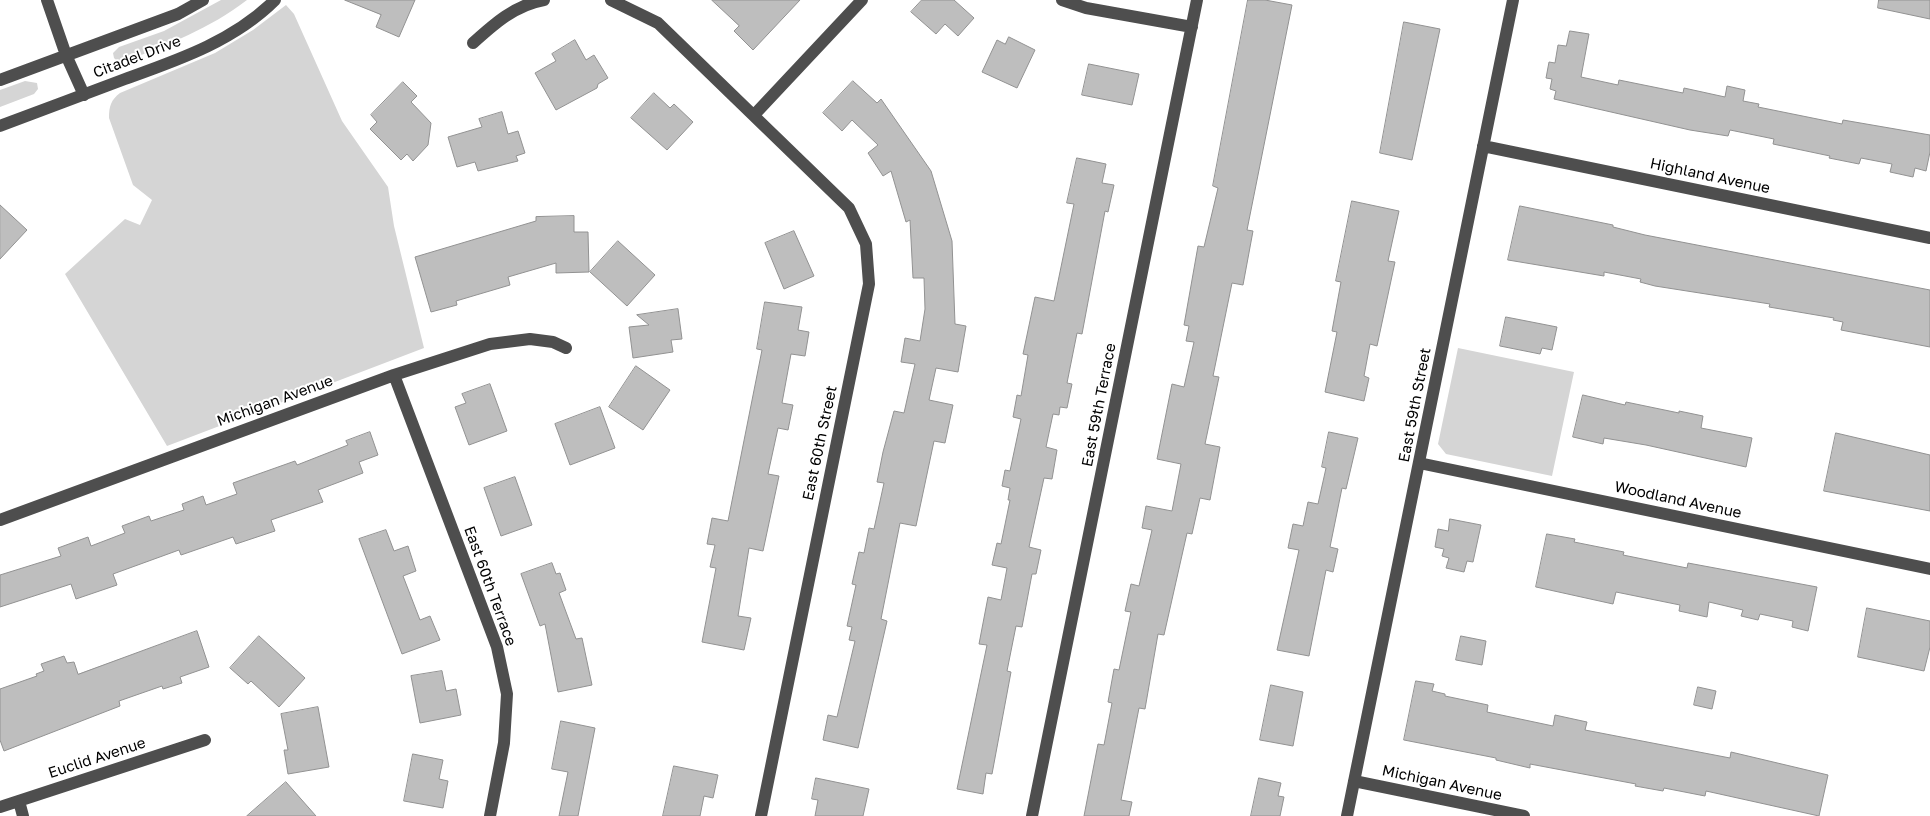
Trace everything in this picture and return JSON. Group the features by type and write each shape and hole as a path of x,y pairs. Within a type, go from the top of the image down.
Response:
{"street":[{"path":"47,0 66,56 84,95"},
{"name":"Citadel Drive","path":"0,80 178,14 203,0"},
{"name":"Citadel Drive","path":"0,126 188,56 226,37 262,13 275,0"},
{"path":"473,43 500,18 534,2 544,0"},
{"path":"611,0 658,23 755,114 862,0"},
{"path":"1062,0 1086,8 1192,27"},
{"name":"East 59th Terrace","path":"1032,816 1197,0"},
{"name":"East 59th Street","path":"1347,816 1513,0"},
{"name":"East 60th Street","path":"755,114 849,208 866,244 869,284 761,816"},
{"name":"Highland Avenue","path":"1483,146 1930,238"},
{"name":"Michigan Avenue","path":"0,520 394,375 490,344 530,338 553,342 566,348"},
{"name":"East 60th Terrace","path":"394,375 497,647 507,694 504,743 490,816"},
{"name":"Woodland Avenue","path":"1419,463 1930,568"},
{"name":"Euclid Avenue","path":"0,807 205,740"},
{"name":"Michigan Avenue","path":"1354,781 1524,816"},
{"path":"19,801 23,816"}],"shaded area":[{"path":"221,0 247,0 203,28 173,42 126,61 118,62 114,58 113,53 119,47 164,31"},
{"path":"286,5 294,14 342,121 388,187 394,226 424,348 167,446 65,274 125,219 140,225 152,200 133,185 109,118 110,107 114,98 120,93 215,53 253,30"},
{"path":"25,81 37,83 38,89 34,94 0,107 0,90"},
{"path":"1458,348 1574,372 1552,476 1446,454 1438,444"}],"building":[{"path":"345,0 415,0 399,37 376,27 381,15"},
{"path":"712,0 800,0 753,50 734,31 739,26"},
{"path":"922,0 954,0 974,18 958,36 945,24 936,34 911,12"},
{"path":"1248,0 1265,0 1292,5 1247,230 1253,231 1243,285 1232,283 1213,376 1219,377 1205,444 1220,447 1210,500 1200,498 1192,534 1187,533 1164,635 1158,634 1145,709 1139,708 1121,800 1132,802 1129,816 1084,816 1098,744 1104,745 1112,703 1108,702 1114,669 1119,670 1131,612 1125,611 1131,584 1139,586 1152,530 1142,528 1146,506 1172,511 1181,464 1157,459 1172,384 1184,387 1194,342 1186,341 1189,326 1184,325 1198,246 1204,247 1218,188 1213,186"},
{"path":"1879,0 1930,0 1930,19 1878,8"},
{"path":"1404,22 1440,29 1412,160 1380,153"},
{"path":"1570,31 1589,34 1581,77 1618,85 1619,80 1683,93 1684,88 1725,97 1727,86 1745,90 1743,101 1759,104 1758,107 1842,124 1843,120 1930,135 1930,152 1926,171 1915,168 1913,177 1890,172 1892,164 1861,158 1859,164 1773,144 1774,139 1730,130 1728,136 1690,130 1554,99 1556,91 1550,89 1552,79 1546,78 1549,62 1555,63 1558,45 1566,46"},
{"path":"1009,37 1035,50 1017,88 982,72 997,40 1005,44"},
{"path":"575,40 586,60 594,55 608,78 598,84 597,88 556,110 535,73 556,61 552,54"},
{"path":"1089,64 1139,74 1132,105 1082,95"},
{"path":"853,81 877,103 881,99 931,171 952,241 955,324 966,326 958,372 936,368 929,400 953,405 945,443 934,441 916,526 900,523 881,619 887,621 858,748 823,740 828,715 837,717 855,641 849,640 852,627 847,626 856,585 852,584 859,552 864,553 869,528 874,529 884,483 877,482 883,452 894,411 904,413 915,364 901,362 905,338 920,341 925,309 924,278 913,278 910,220 906,222 891,171 883,176 868,153 878,145 852,120 842,131 823,113"},
{"path":"403,82 417,96 411,102 431,123 428,145 413,161 407,154 401,160 370,129 377,122 371,115"},
{"path":"654,93 670,108 674,104 693,122 667,150 631,118"},
{"path":"502,112 508,134 518,131 525,153 516,156 518,161 478,171 475,162 457,167 448,137 482,127 479,119"},
{"path":"1077,158 1106,164 1102,183 1114,185 1108,212 1105,211 1082,334 1077,333 1067,383 1072,384 1067,408 1060,407 1059,415 1053,414 1046,447 1057,450 1052,479 1044,478 1029,547 1041,550 1036,574 1032,574 1022,627 1016,626 1007,671 1011,672 992,774 986,773 983,794 957,789 987,645 979,644 988,597 1001,600 1007,568 992,565 997,543 1001,544 1010,500 1008,500 1010,488 1002,486 1005,470 1010,471 1021,419 1013,417 1017,395 1021,396 1028,355 1023,354 1035,297 1054,301 1074,204 1067,203"},
{"path":"1352,201 1399,211 1388,261 1395,262 1377,346 1370,344 1364,376 1369,378 1364,401 1325,392 1337,332 1332,331 1341,282 1336,281"},
{"path":"0,205 27,230 0,259"},
{"path":"1520,206 1613,225 1613,227 1645,235 1930,290 1930,347 1841,330 1843,322 1833,320 1834,318 1769,307 1770,304 1655,286 1640,282 1641,279 1604,272 1604,276 1508,260"},
{"path":"574,216 574,232 588,232 589,272 556,273 556,263 508,277 510,285 456,301 457,305 431,312 415,257 536,221 536,217"},
{"path":"794,231 814,276 784,289 765,243"},
{"path":"618,241 655,275 627,306 590,272"},
{"path":"765,302 802,307 798,330 809,332 805,356 791,354 782,403 793,405 788,430 778,428 768,474 779,476 763,551 749,548 738,616 751,618 744,650 702,642 716,568 710,567 715,545 707,544 712,518 728,521 762,350 757,349"},
{"path":"678,309 682,339 671,340 673,352 633,358 629,327 649,325 637,315"},
{"path":"1506,317 1557,327 1552,350 1542,348 1540,354 1500,346"},
{"path":"636,366 670,390 643,430 609,407"},
{"path":"490,384 507,431 469,445 455,407 466,403 462,394"},
{"path":"1583,395 1625,405 1626,402 1703,416 1701,428 1752,438 1746,467 1646,445 1604,438 1603,444 1573,437"},
{"path":"600,407 615,448 570,465 555,424"},
{"path":"370,432 378,455 359,462 363,473 318,490 323,502 271,520 275,531 236,544 233,537 181,555 179,550 113,574 117,585 76,599 71,584 0,607 0,575 61,556 58,548 88,537 91,546 125,533 122,526 149,516 151,521 184,510 182,504 203,496 206,505 237,494 233,483 295,461 297,465 348,445 346,441"},
{"path":"1329,432 1358,438 1346,489 1342,488 1330,547 1338,549 1333,572 1326,570 1309,656 1277,650 1299,550 1288,548 1293,524 1303,526 1308,502 1318,504 1326,468 1322,467"},
{"path":"1836,433 1930,455 1930,511 1824,491"},
{"path":"515,477 532,525 501,536 484,488"},
{"path":"1450,519 1481,525 1473,562 1467,561 1464,572 1446,568 1449,558 1442,556 1444,549 1435,547 1438,529 1448,531"},
{"path":"386,530 394,551 408,546 416,571 403,576 420,620 430,616 440,640 402,654 359,539"},
{"path":"1547,534 1575,539 1574,542 1624,552 1623,555 1687,568 1688,563 1817,587 1808,631 1792,627 1793,621 1760,614 1758,620 1741,616 1743,610 1709,602 1707,617 1679,611 1680,605 1616,592 1613,604 1536,587"},
{"path":"552,563 556,574 560,573 566,590 559,593 576,639 582,638 592,685 558,692 545,624 540,626 521,574"},
{"path":"1867,608 1930,621 1930,647 1924,671 1858,657"},
{"path":"197,631 209,667 180,677 182,683 163,689 162,686 119,701 120,706 4,751 0,740 0,689 37,676 36,674 44,671 41,664 64,656 67,663 74,662 78,674"},
{"path":"259,636 305,678 279,707 251,681 248,684 230,668"},
{"path":"1461,636 1486,641 1482,665 1456,660"},
{"path":"442,671 446,691 456,689 461,715 420,723 411,676"},
{"path":"1416,681 1434,684 1432,691 1445,694 1445,696 1488,705 1487,712 1553,726 1555,715 1587,722 1585,730 1730,758 1731,752 1828,775 1819,816 1706,791 1705,796 1664,788 1663,791 1530,764 1530,768 1496,760 1496,758 1404,740"},
{"path":"1271,685 1303,692 1293,746 1260,740"},
{"path":"1698,687 1716,691 1712,709 1694,705"},
{"path":"318,707 329,767 288,774 284,750 288,750 281,714"},
{"path":"561,721 595,728 578,816 559,816 568,772 552,769"},
{"path":"413,754 443,760 439,779 448,781 443,808 404,801"},
{"path":"674,766 718,775 713,798 704,796 700,816 663,816"},
{"path":"816,778 869,789 863,816 815,816 818,800 812,799"},
{"path":"1259,778 1281,783 1278,796 1284,797 1280,816 1251,816"},
{"path":"286,782 316,816 247,816"}]}
